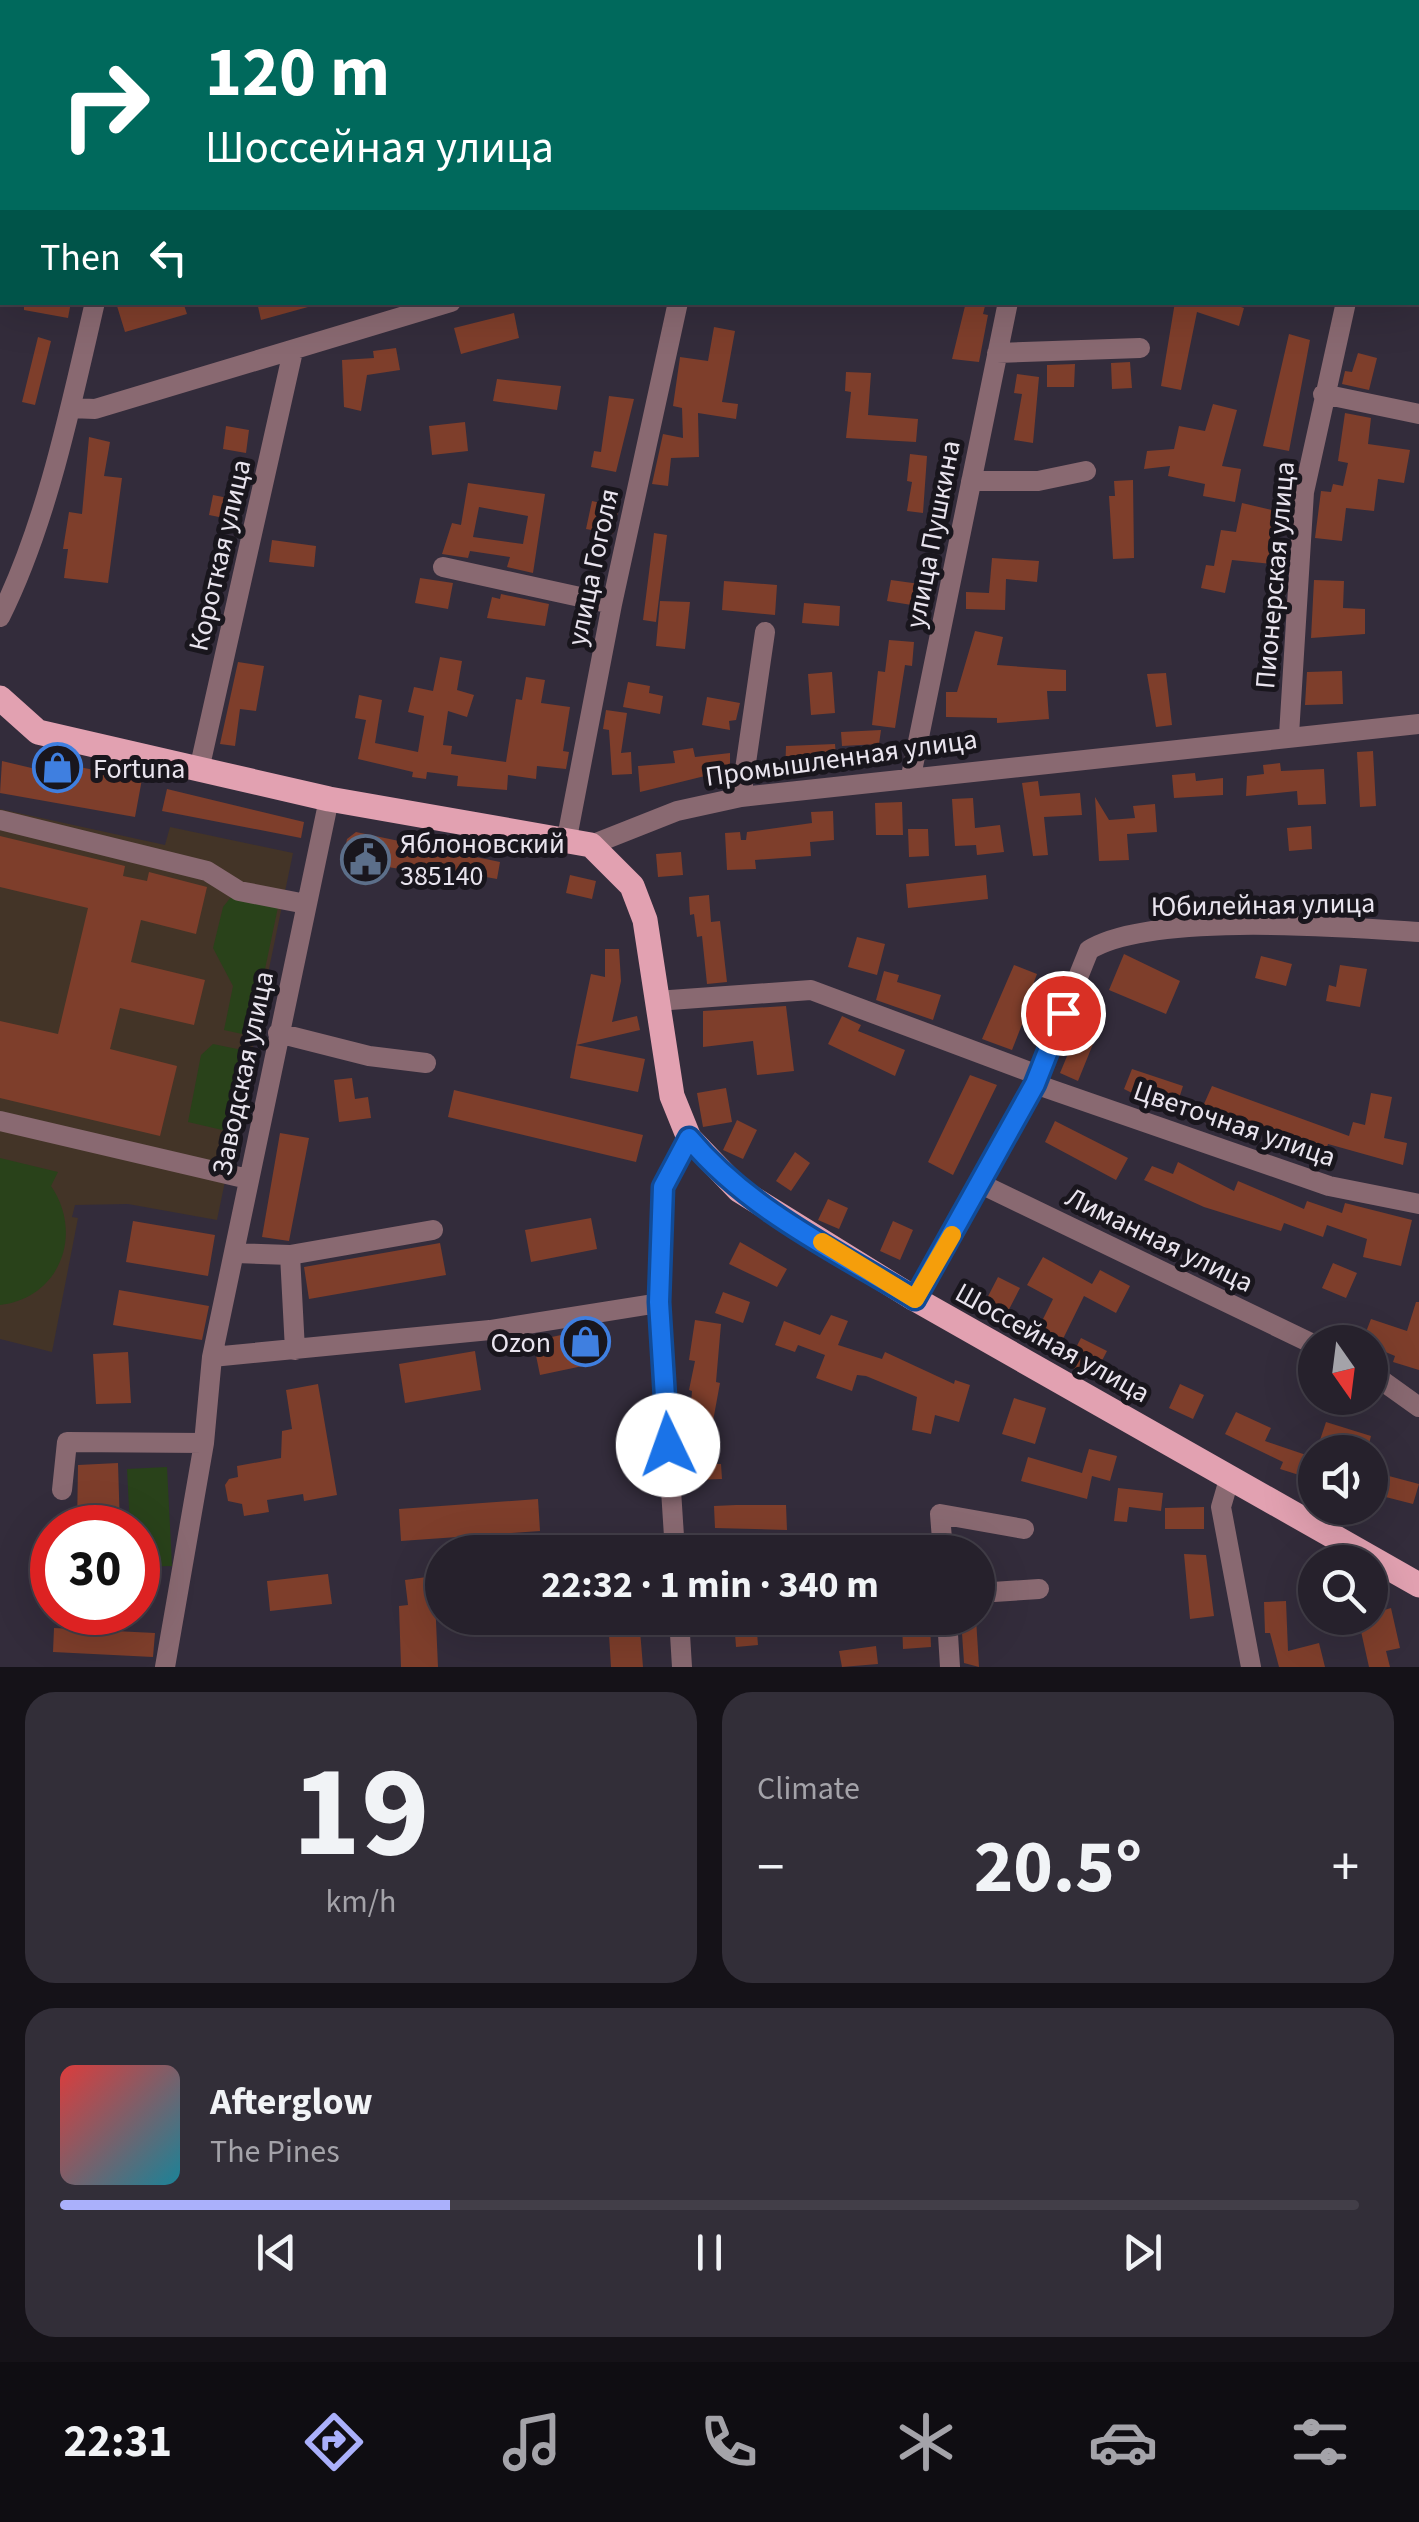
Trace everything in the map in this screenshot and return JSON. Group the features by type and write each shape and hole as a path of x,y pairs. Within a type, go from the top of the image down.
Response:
{"main road":[{"path":"0,698 38,732 330,799 579,844"},
{"name":"Шоссейная улица","path":"579,844 632,886 645,920 672,1096 689,1138 711,1165 754,1202 915,1299 1419,1585"}],"street":[{"path":"0,617 15,586 70,408 94,305"},
{"path":"70,408 95,409 440,305"},
{"name":"улица Гоголя","path":"579,844 612,604 677,305"},
{"name":"улица Пушкина","path":"911,776 1007,305"},
{"name":"Пионерская улица","path":"1289,735 1304,492 1345,305"},
{"path":"997,354 1140,348"},
{"name":"Короткая улица","path":"199,770 292,351"},
{"path":"1323,394 1419,414"},
{"path":"971,481 1038,481 1086,470"},
{"path":"443,566 612,604"},
{"path":"741,797 766,632"},
{"name":"Промышленная улица","path":"579,844 677,811 741,797 1419,724"},
{"name":"Заводская улица","path":"165,1667 204,1444 212,1358 330,799"},
{"path":"0,820 207,870 240,892 306,904"},
{"name":"Юбилейная улица","path":"1037,1080 1088,950 1109,938 1158,930 1312,926 1419,932"},
{"name":"Цветочная улица","path":"656,1001 812,990 1037,1080 1328,1186 1419,1204"},
{"path":"278,1033 369,1056 426,1063"},
{"path":"915,1299 1037,1080"},
{"path":"0,1120 248,1178"},
{"path":"674,1535 659,1302 663,1187 689,1138"},
{"name":"Лиманная улица","path":"981,1184 1298,1336"},
{"path":"236,1253 290,1255 432,1230"},
{"path":"290,1255 295,1350"},
{"path":"212,1358 490,1330 659,1302"},
{"path":"1388,1385 1419,1407"},
{"path":"62,1490 67,1442 204,1444"},
{"path":"1230,1476 1220,1507 1250,1667"},
{"path":"941,1535 940,1514 1024,1529"},
{"path":"995,1592 1040,1589"},
{"path":"680,1635 682,1667"},
{"path":"947,1635 950,1667"}],"shaded area":[{"path":"0,809 165,845 170,827 293,853 217,1220 128,1204 75,1205 72,1217 78,1218 52,1352 0,1339"}],"green space":[{"path":"231,897 278,907 251,1036 224,1030 233,986 213,948 223,907"},
{"path":"213,1044 247,1051 231,1132 188,1122 201,1055"},
{"path":"0,1158 58,1172 51,1186 61,1205 65,1243 51,1277 38,1290 21,1300 0,1305"},
{"path":"167,1467 172,1566 160,1566 160,1505 129,1505 127,1469"}],"building":[{"path":"24,305 70,305 68,318 24,310"},
{"path":"184,305 187,314 125,332 117,306"},
{"path":"258,305 308,305 308,307 261,320"},
{"path":"965,305 985,305 983,314 988,315 979,362 952,359"},
{"path":"1174,305 1244,308 1239,326 1197,312 1181,390 1161,386"},
{"path":"514,313 519,338 461,354 454,328"},
{"path":"714,327 735,331 722,402 738,404 736,419 698,413 699,457 671,458 668,486 652,484 663,434 683,438 682,408 673,406 680,357 708,361"},
{"path":"1289,334 1310,340 1289,451 1263,446"},
{"path":"38,337 51,341 35,405 22,402"},
{"path":"396,348 400,370 367,375 361,411 344,407 342,360 374,358 373,351"},
{"path":"1358,353 1377,358 1369,390 1342,384 1345,371 1352,372"},
{"path":"1130,362 1132,388 1112,389 1111,363"},
{"path":"1075,364 1074,387 1047,387 1047,365"},
{"path":"846,372 871,373 868,415 918,419 916,442 846,438 851,392 845,391"},
{"path":"1017,374 1039,377 1033,443 1014,440 1022,394 1014,393"},
{"path":"497,379 561,386 557,410 493,401"},
{"path":"609,396 634,399 616,472 591,467 594,451 601,452"},
{"path":"1213,404 1237,410 1222,466 1241,469 1235,502 1203,496 1205,484 1168,476 1170,466 1144,469 1147,451 1174,449 1179,426 1205,431"},
{"path":"1345,413 1371,418 1368,444 1410,450 1404,483 1378,479 1374,511 1346,508 1342,541 1315,538 1321,491 1331,492 1333,484 1343,486 1348,463 1338,461"},
{"path":"465,422 468,451 432,455 429,426"},
{"path":"226,426 249,430 246,453 223,449"},
{"path":"89,437 110,442 104,476 122,478 108,583 64,578 68,549 63,549 69,512 82,514"},
{"path":"910,454 927,456 923,513 907,511 912,482 907,481"},
{"path":"1133,480 1134,558 1113,559 1109,496 1115,496 1114,481"},
{"path":"468,483 545,494 533,573 507,567 510,557 470,551 468,558 442,554 452,523 461,525","holes":["479,507 528,516 523,544 473,537"]},
{"path":"213,495 238,500 234,520 209,515"},
{"path":"592,501 619,507 613,534 586,529"},
{"path":"1242,503 1276,511 1269,543 1274,544 1272,564 1232,560 1225,593 1201,588 1206,565 1214,566 1221,530 1236,532"},
{"path":"654,533 667,535 656,622 643,620"},
{"path":"272,540 316,546 314,567 269,562"},
{"path":"992,558 1039,561 1037,582 1006,579 1005,610 966,609 966,592 989,593"},
{"path":"420,578 453,583 448,609 415,603"},
{"path":"891,580 927,585 924,607 887,601"},
{"path":"1314,580 1344,581 1343,608 1365,609 1365,634 1311,638"},
{"path":"724,581 777,585 775,615 722,610"},
{"path":"501,594 549,604 545,626 487,618 492,597 500,599"},
{"path":"660,601 690,602 685,649 656,646"},
{"path":"804,603 840,606 839,626 802,623"},
{"path":"975,631 1003,637 997,665 1066,670 1066,691 1047,691 1049,719 997,723 997,718 946,717 946,692 957,692"},
{"path":"889,640 914,642 912,666 905,665 895,728 872,725 878,671 885,672"},
{"path":"440,657 462,661 457,690 474,695 467,717 448,711 443,745 452,746 451,754 506,762 516,699 522,700 526,677 545,680 541,703 570,707 563,751 569,752 566,769 537,766 536,779 508,775 507,790 457,786 458,776 427,772 426,779 412,777 413,772 358,759 366,720 355,718 359,695 382,700 375,743 418,752 424,716 408,712 414,687 433,691"},
{"path":"238,662 264,666 256,711 240,709 235,746 220,744"},
{"path":"1342,671 1343,704 1305,705 1307,672"},
{"path":"832,672 835,713 811,715 808,674"},
{"path":"1166,673 1172,725 1156,727 1147,674"},
{"path":"628,682 650,686 649,693 663,696 660,714 623,707"},
{"path":"707,697 740,703 736,720 729,721 730,730 702,725"},
{"path":"606,710 627,713 621,753 631,752 632,774 612,775 609,730 603,729"},
{"path":"881,730 879,744 842,746 841,732"},
{"path":"835,744 837,768 809,769 809,776 785,777 786,746"},
{"path":"693,748 695,757 730,753 730,779 714,781 713,774 640,792 638,766 675,763 673,751"},
{"path":"1373,751 1376,806 1360,807 1357,752"},
{"path":"42,760 142,779 135,817 0,793 2,761 40,770"},
{"path":"1280,763 1281,771 1324,769 1326,804 1298,805 1297,791 1246,796 1247,776 1264,774 1263,765"},
{"path":"1195,773 1196,781 1223,778 1223,795 1174,798 1172,775"},
{"path":"1038,781 1040,796 1080,793 1082,815 1044,817 1048,855 1033,856 1022,783"},
{"path":"167,789 304,822 301,838 162,811"},
{"path":"1095,797 1109,820 1135,818 1133,806 1155,804 1157,832 1127,834 1129,860 1099,861"},
{"path":"973,798 975,828 1000,825 1004,852 977,855 976,845 955,846 952,799"},
{"path":"902,802 903,835 876,835 875,803"},
{"path":"833,811 834,840 810,842 811,856 755,860 756,869 727,870 725,833 740,832 741,840 746,840 747,832 812,823 811,812"},
{"path":"1311,826 1312,849 1289,851 1287,828"},
{"path":"908,829 928,829 929,856 909,857"},
{"path":"356,832 500,862 497,879 453,871 450,886 434,884 436,875 382,866 380,875 341,868 347,839"},
{"path":"0,836 125,866 123,876 147,881 149,872 207,887 196,934 141,920 131,962 205,980 194,1025 120,1008 110,1049 177,1066 160,1136 0,1098 0,1021 58,1034 88,908 0,887"},
{"path":"681,852 683,875 658,877 656,854"},
{"path":"570,875 596,881 592,899 566,893"},
{"path":"986,875 988,899 908,908 906,884"},
{"path":"709,895 711,922 720,921 727,982 707,984 702,936 697,937 689,897"},
{"path":"857,937 885,944 877,975 848,967"},
{"path":"605,949 619,949 621,981 612,1022 637,1016 640,1030 576,1045 591,974 605,977"},
{"path":"1124,954 1180,981 1166,1014 1109,990"},
{"path":"1261,956 1292,964 1286,986 1255,978"},
{"path":"1014,965 1037,974 1028,998 1032,999 1012,1050 982,1039"},
{"path":"1340,965 1367,969 1360,1007 1326,1001 1329,985 1336,987"},
{"path":"884,971 899,975 897,982 941,995 933,1020 876,1000"},
{"path":"786,1006 794,1071 757,1075 753,1041 703,1047 703,1011"},
{"path":"842,1016 861,1025 858,1031 905,1050 895,1076 828,1044"},
{"path":"1075,1037 1093,1044 1078,1081 1060,1073"},
{"path":"576,1045 645,1059 638,1092 570,1078"},
{"path":"1132,1069 1183,1086 1174,1114 1124,1089"},
{"path":"970,1075 997,1085 953,1175 928,1162"},
{"path":"352,1078 355,1099 368,1097 371,1118 339,1122 334,1080"},
{"path":"1212,1086 1349,1136 1353,1122 1365,1125 1371,1093 1392,1097 1384,1138 1407,1143 1403,1165 1328,1144 1324,1155 1257,1132 1254,1139 1200,1113"},
{"path":"726,1088 732,1122 703,1127 697,1093"},
{"path":"454,1090 643,1135 636,1162 448,1117"},
{"path":"737,1120 757,1130 743,1159 723,1150"},
{"path":"1055,1121 1128,1158 1116,1180 1045,1142"},
{"path":"280,1133 309,1138 289,1241 262,1237"},
{"path":"795,1152 810,1163 791,1191 776,1181"},
{"path":"1178,1162 1234,1191 1238,1181 1304,1209 1307,1201 1342,1213 1345,1203 1412,1220 1401,1266 1363,1257 1367,1239 1327,1225 1323,1237 1284,1223 1281,1231 1204,1207 1144,1180 1152,1166 1173,1174"},
{"path":"828,1199 848,1208 839,1229 818,1220"},
{"path":"591,1218 597,1249 531,1262 525,1230"},
{"path":"133,1221 215,1235 208,1276 126,1262"},
{"path":"893,1221 913,1230 900,1260 880,1251"},
{"path":"740,1242 787,1269 777,1287 729,1264"},
{"path":"440,1243 446,1275 309,1299 304,1267"},
{"path":"1043,1257 1092,1284 1100,1270 1130,1286 1116,1313 1084,1296 1062,1341 1038,1329 1053,1299 1027,1285"},
{"path":"1333,1263 1357,1273 1346,1298 1322,1288"},
{"path":"998,1277 1020,1288 1004,1319 982,1308"},
{"path":"119,1290 209,1306 202,1340 113,1325"},
{"path":"723,1292 750,1302 743,1323 715,1313"},
{"path":"1419,1302 1419,1370 1393,1362 1395,1356 1388,1353 1388,1325 1369,1325 1371,1319 1407,1331"},
{"path":"831,1315 848,1321 838,1345 882,1359 885,1352 954,1384 955,1380 970,1385 959,1422 935,1415 931,1434 912,1430 917,1397 866,1376 857,1375 852,1391 816,1378 825,1355 798,1345 795,1352 775,1345 784,1321 820,1335"},
{"path":"695,1320 721,1324 713,1464 721,1464 722,1479 694,1480 694,1451 687,1452 692,1391 689,1390 695,1361 689,1360"},
{"path":"589,1329 597,1363 540,1375 533,1341"},
{"path":"1081,1338 1107,1351 1093,1378 1067,1365"},
{"path":"475,1351 481,1390 405,1403 399,1364"},
{"path":"128,1352 131,1403 96,1404 93,1354"},
{"path":"318,1384 337,1495 304,1501 303,1494 267,1500 269,1512 244,1516 242,1504 228,1501 225,1485 229,1479 238,1477 237,1466 281,1458 282,1431 292,1429 286,1390"},
{"path":"1180,1384 1204,1395 1193,1419 1169,1408"},
{"path":"1014,1398 1046,1408 1035,1444 1002,1434"},
{"path":"1236,1412 1271,1428 1265,1441 1298,1452 1298,1475 1280,1469 1283,1462 1225,1434"},
{"path":"1326,1422 1368,1435 1322,1435"},
{"path":"1089,1449 1117,1456 1110,1481 1092,1476 1087,1499 1021,1481 1028,1457 1082,1473"},
{"path":"118,1463 119,1505 77,1505 78,1465"},
{"path":"1388,1476 1419,1484 1413,1504 1388,1498"},
{"path":"1118,1488 1163,1493 1161,1511 1129,1507 1127,1522 1114,1521"},
{"path":"538,1499 540,1531 425,1535 425,1539 401,1541 399,1509"},
{"path":"786,1505 787,1530 715,1528 714,1506"},
{"path":"1204,1507 1204,1529 1165,1529 1165,1508"},
{"path":"1184,1554 1206,1555 1214,1616 1190,1619"},
{"path":"328,1574 332,1604 270,1611 267,1581"},
{"path":"425,1577 425,1635 437,1635 438,1667 401,1667 399,1606 408,1605 405,1580"},
{"path":"1286,1601 1288,1651 1319,1643 1325,1667 1279,1667 1270,1633 1265,1633 1264,1602"},
{"path":"1391,1608 1400,1648 1386,1651 1390,1667 1369,1667 1362,1635 1388,1635"},
{"path":"54,1635 155,1635 153,1657 53,1652"},
{"path":"609,1635 640,1635 643,1667 611,1667"},
{"path":"735,1635 757,1635 758,1645 736,1647"},
{"path":"902,1635 931,1635 931,1647 903,1649"},
{"path":"962,1635 977,1635 979,1667 964,1663"},
{"path":"876,1646 878,1664 842,1667 839,1651"}],"slow traffic":[{"path":"822,1242 915,1299 952,1235"}],"place":[{"name":"Fortuna","path":"58,768"},
{"name":"Яблоновский 385140","path":"365,859"},
{"name":"Ozon","path":"586,1342"}],"route":[{"path":"668,1445 659,1302 663,1187 689,1138 711,1165 754,1202 915,1299 1035,1084 1063,1013"}]}
